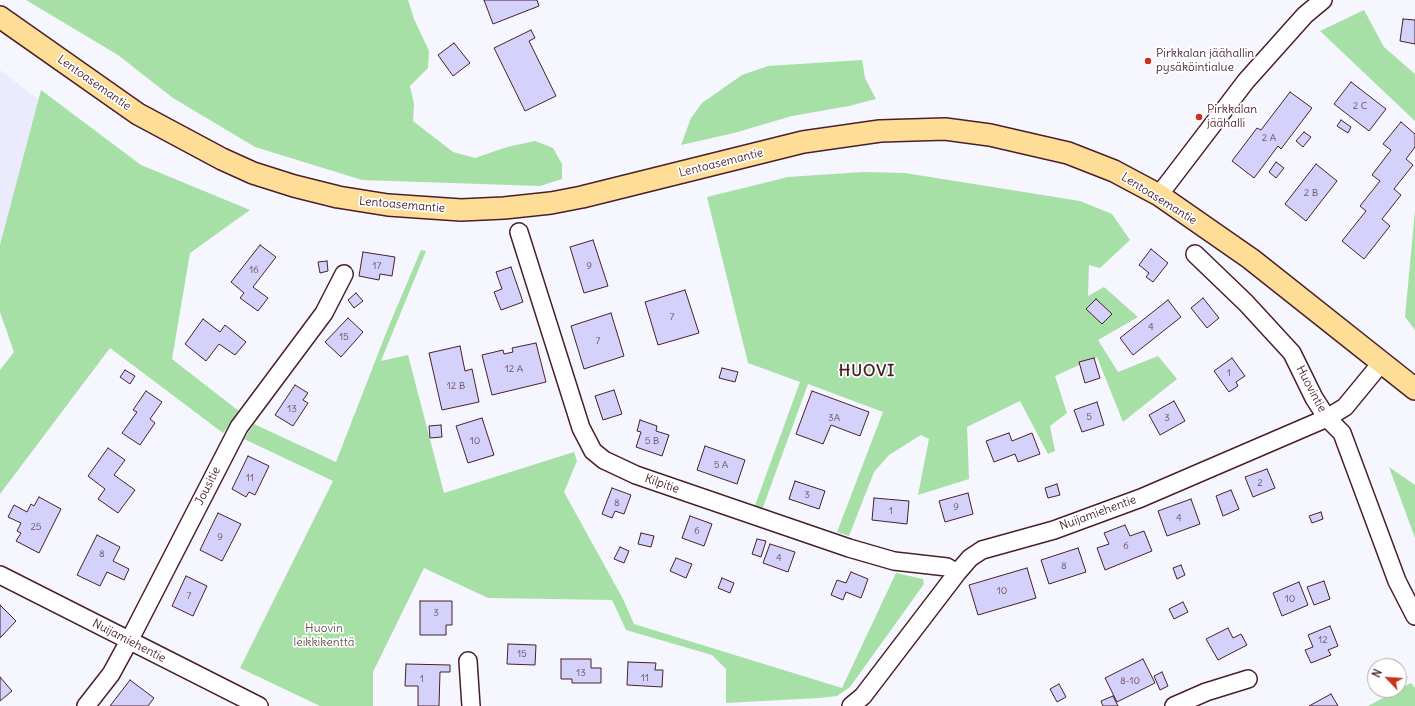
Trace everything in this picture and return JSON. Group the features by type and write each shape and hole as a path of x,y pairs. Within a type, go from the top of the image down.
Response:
{"main road":[{"name":"Lentoasemantie","path":"0,17 138,114 192,145 253,173 294,186 362,202 420,208 461,210 543,204 582,197 803,142 880,131 946,129 990,134 1068,152 1114,171 1158,195 1251,259 1415,389"}],"street":[{"path":"1158,195 1246,81 1305,15 1324,0"},
{"name":"Kilpitie","path":"520,232 580,428 593,451 604,460 636,475 849,548 894,562 947,567 956,573"},
{"name":"Huovintie","path":"1195,254 1246,303 1292,353 1314,398 1327,418 1342,433 1397,581 1415,616"},
{"name":"Jousitie","path":"86,706 111,674 239,427 324,313 344,274"},
{"name":"Nuijamiehentie","path":"851,706 863,696 956,573 970,558 982,550 1054,530 1141,498 1327,418 1345,407 1382,362"},
{"name":"Nuijamiehentie","path":"0,575 259,706"},
{"path":"468,661 471,706"},
{"path":"1174,706 1206,692 1248,679"}],"shaded area":[{"path":"0,70 39,100 0,245"}],"green space":[{"path":"26,0 408,0 414,19 429,51 428,68 410,86 414,104 413,121 453,152 475,158 507,147 535,141 553,148 562,164 562,179 540,186 362,180 255,147 173,98 118,55"},
{"path":"1364,10 1384,47 1415,74 1415,121 1320,31"},
{"path":"862,60 865,78 876,99 849,106 792,116 734,133 681,145 691,118 702,103 742,75 768,66"},
{"path":"41,90 141,165 250,210 190,253 172,359 240,412 223,433 110,348 0,494 0,370 14,352 0,312 0,245"},
{"path":"863,172 905,173 1080,201 1112,214 1130,240 1100,268 1089,265 1088,296 1104,287 1138,317 1098,340 1118,372 1158,356 1177,379 1123,422 1097,357 1055,376 1067,413 1050,426 1055,451 1048,454 1020,401 967,427 969,479 918,495 929,439 921,435 889,455 874,472 849,536 837,532 883,412 808,384 762,510 754,508 800,382 748,363 707,197 788,177"},
{"path":"1415,210 1415,330 1405,317"},
{"name":"Huovin leikkikenttä","path":"421,250 426,251 381,361 408,355 444,493 574,452 577,461 564,492 623,599 634,624 842,688 896,573 923,579 924,584 850,687 837,696 726,703 726,669 712,655 626,630 612,600 488,598 424,568 373,672 373,706 320,706 240,668 333,481 244,439 254,424 336,462 388,328"},
{"path":"1389,467 1415,485 1415,538"},
{"path":"1411,683 1415,688 1415,706 1368,706 1383,698 1407,698 1407,685"}],"building":[{"path":"484,0 537,0 539,6 493,24"},
{"path":"1403,19 1415,20 1415,44 1400,41"},
{"path":"531,30 535,38 529,41 556,96 525,111 494,48"},
{"path":"454,43 470,63 453,76 438,55"},
{"path":"1351,82 1386,109 1369,131 1334,104"},
{"path":"1290,92 1312,108 1281,149 1278,146 1254,178 1232,161 1257,128 1261,130"},
{"path":"1341,120 1351,127 1348,133 1337,126"},
{"path":"1401,122 1415,134 1415,147 1406,159 1413,165 1394,189 1401,195 1382,219 1390,226 1364,259 1342,241 1366,211 1360,206 1380,181 1372,175 1391,150 1383,144"},
{"path":"1304,132 1311,137 1303,147 1296,141"},
{"path":"1276,162 1284,168 1276,178 1269,172"},
{"path":"1316,164 1337,181 1306,221 1285,204"},
{"path":"593,240 608,286 584,293 570,247"},
{"path":"260,245 276,257 253,287 268,298 258,311 240,298 244,293 231,282"},
{"path":"1151,249 1168,263 1153,282 1146,277 1149,273 1139,265"},
{"path":"363,252 395,257 392,276 380,274 379,280 359,276"},
{"path":"327,261 328,271 320,273 318,262"},
{"path":"511,267 523,302 501,310 494,292 502,289 496,272"},
{"path":"685,290 699,333 658,345 645,302"},
{"path":"356,293 363,301 354,308 348,300"},
{"path":"1203,298 1219,318 1207,328 1191,308"},
{"path":"1096,299 1112,314 1102,324 1086,309"},
{"path":"1168,300 1181,317 1133,355 1120,338"},
{"path":"611,313 624,356 584,369 571,326"},
{"path":"348,318 363,332 341,357 325,342"},
{"path":"203,319 220,332 225,325 246,342 235,355 219,344 206,361 185,344"},
{"path":"536,343 546,382 492,395 482,355 503,350 504,354 513,352 512,348"},
{"path":"460,346 465,371 472,369 479,402 442,410 429,353"},
{"path":"1094,358 1100,378 1085,383 1079,362"},
{"path":"1232,358 1245,376 1236,382 1238,386 1229,392 1214,371"},
{"path":"722,368 738,372 735,382 719,378"},
{"path":"125,370 135,376 130,384 120,377"},
{"path":"295,385 308,393 303,400 308,403 293,426 275,415"},
{"path":"614,390 622,414 603,420 595,396"},
{"path":"146,391 162,402 150,419 155,423 140,445 122,433 137,412 133,410"},
{"path":"812,391 869,412 860,436 831,425 823,444 796,434"},
{"path":"1174,401 1185,421 1160,435 1149,415"},
{"path":"1097,402 1104,425 1082,432 1074,410"},
{"path":"482,418 494,455 468,463 456,426"},
{"path":"640,420 657,426 656,431 669,435 662,456 636,447 641,432 637,431"},
{"path":"441,425 442,437 430,438 429,426"},
{"path":"1009,433 1012,441 1032,433 1040,454 1018,462 1015,454 994,462 986,441"},
{"path":"705,446 745,460 737,484 697,470"},
{"path":"108,448 125,460 114,475 135,490 118,513 98,499 105,489 88,476"},
{"path":"248,456 269,466 255,495 249,492 246,497 232,489"},
{"path":"1267,469 1275,488 1253,497 1245,477"},
{"path":"795,481 825,491 819,509 789,499"},
{"path":"1057,484 1060,495 1048,498 1045,488"},
{"path":"612,488 631,495 624,514 615,511 612,518 602,514"},
{"path":"1231,490 1239,509 1223,516 1216,496"},
{"path":"968,493 973,514 945,522 939,501"},
{"path":"39,497 61,509 39,553 16,541 21,533 17,531 21,523 8,517 14,505 27,512 31,504 34,506"},
{"path":"874,498 909,501 907,524 872,520"},
{"path":"1191,499 1200,524 1167,536 1158,511"},
{"path":"1321,512 1323,519 1312,523 1309,516"},
{"path":"218,513 241,524 222,561 200,550"},
{"path":"690,516 712,524 704,546 682,538"},
{"path":"1125,525 1130,536 1144,531 1152,551 1105,570 1097,548 1109,544 1104,533"},
{"path":"641,533 654,536 651,547 638,544"},
{"path":"97,535 120,547 113,561 129,569 124,580 107,572 100,586 77,575"},
{"path":"757,539 766,541 761,557 752,554"},
{"path":"770,544 795,552 788,572 763,563"},
{"path":"620,547 629,551 624,563 614,559"},
{"path":"1078,548 1086,572 1049,584 1041,560"},
{"path":"676,558 692,564 686,578 670,571"},
{"path":"1181,565 1185,575 1177,579 1173,568"},
{"path":"1027,568 1036,598 978,615 969,585"},
{"path":"851,572 868,579 861,598 846,592 843,600 831,595 837,580 846,583"},
{"path":"186,576 207,586 193,616 172,606"},
{"path":"722,578 734,583 730,593 718,588"},
{"path":"1324,581 1330,599 1314,605 1307,587"},
{"path":"1299,582 1308,605 1282,616 1273,593"},
{"path":"420,601 452,601 452,625 446,625 446,635 420,635"},
{"path":"1183,602 1188,612 1174,619 1169,609"},
{"path":"0,605 16,621 0,638"},
{"path":"1330,626 1338,646 1328,650 1331,655 1311,663 1305,650 1313,647 1308,635"},
{"path":"1228,628 1233,638 1241,634 1247,645 1218,660 1206,639"},
{"path":"508,644 536,645 535,665 507,664"},
{"path":"561,659 591,659 591,668 601,668 601,683 572,683 572,679 561,679"},
{"path":"1143,659 1155,683 1117,702 1105,678"},
{"path":"628,662 656,663 655,670 663,670 662,687 627,685"},
{"path":"406,664 450,665 450,672 440,672 439,706 418,706 418,686 405,686"},
{"path":"1162,672 1168,686 1160,690 1154,676"},
{"path":"0,677 12,691 0,701"},
{"path":"130,680 154,698 148,706 110,706"},
{"path":"1059,684 1066,697 1057,702 1050,689"},
{"path":"1331,694 1338,706 1309,706"},
{"path":"1113,696 1118,706 1103,706 1101,701"}],"place":[{"name":"Pirkkalan jäähallin pysäköintialue","path":"1148,61"},
{"name":"Pirkkalan jäähalli","path":"1199,117"}],"district":[{"name":"HUOVI","path":"867,371"}]}
